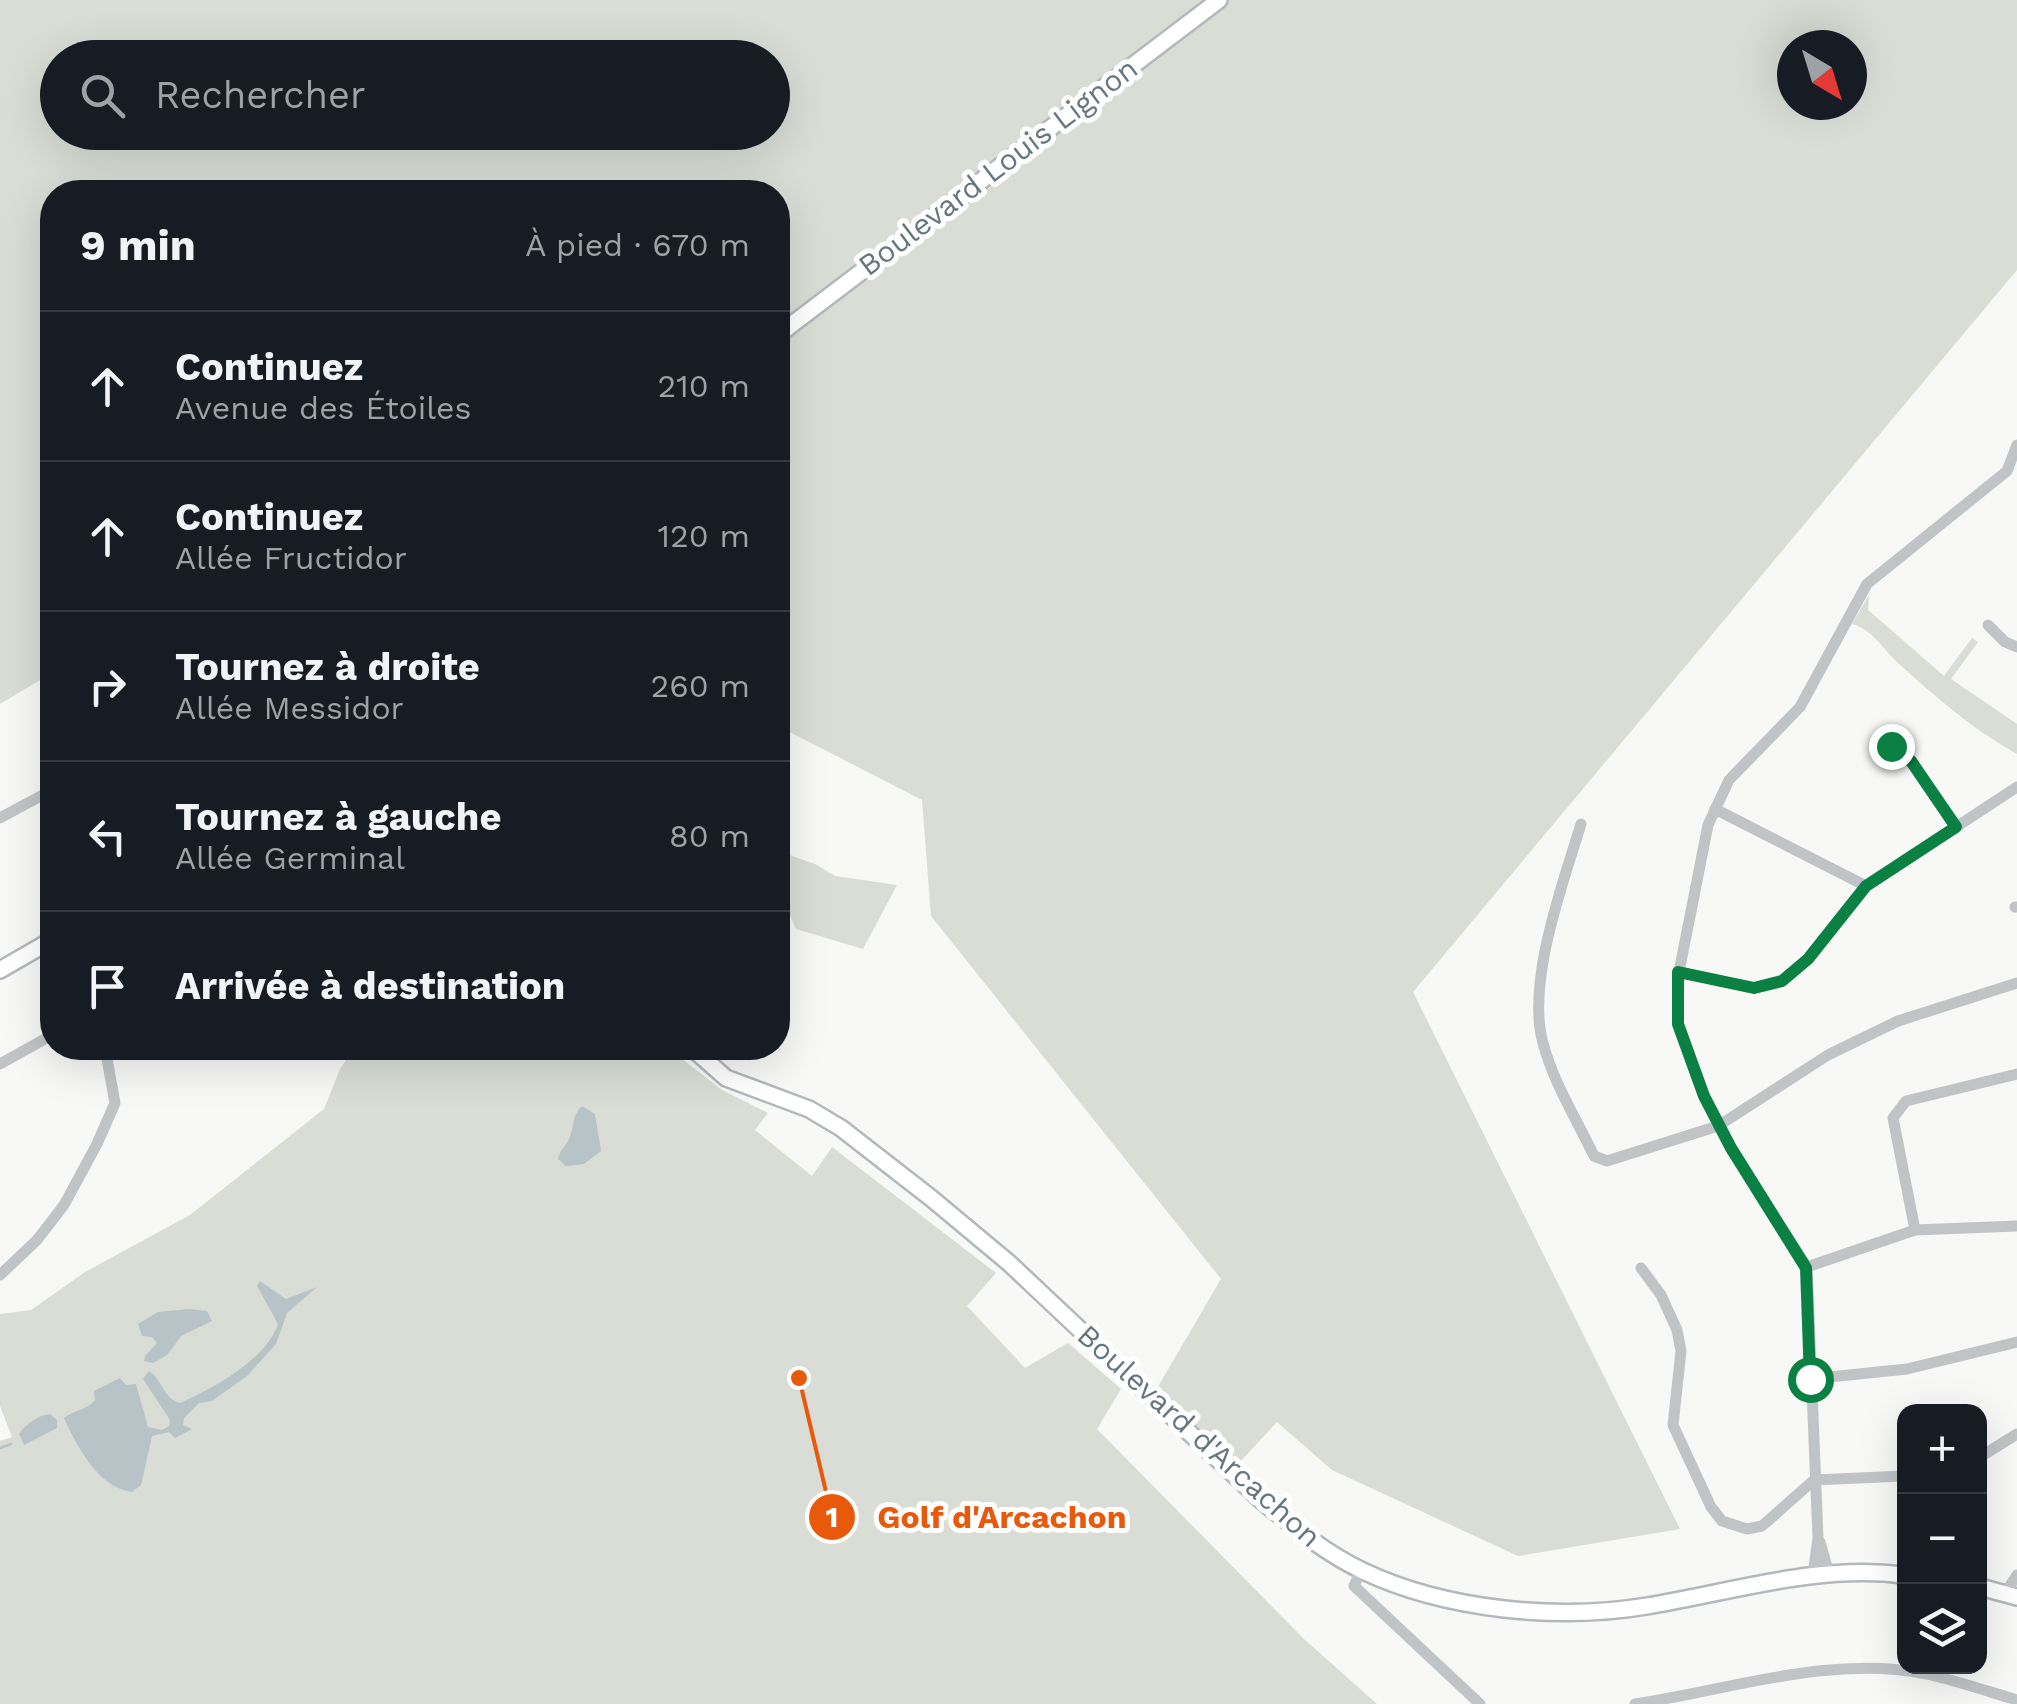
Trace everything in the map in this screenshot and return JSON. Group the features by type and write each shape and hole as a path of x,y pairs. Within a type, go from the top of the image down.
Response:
{"main road":[{"name":"Boulevard Louis Lignon","path":"790,325 1219,0"},
{"path":"0,970 40,947"},
{"path":"0,979 40,957"},
{"name":"Boulevard d'Arcachon","path":"706,1060 726,1078 809,1109 841,1128 1009,1263 1262,1501 1306,1536 1361,1570 1418,1591 1480,1607 1578,1612 1645,1607 1821,1574 1897,1575"}],"street":[{"path":"1821,1574 1806,1268 1718,1126 1678,1024 1678,972 1708,825 1729,780 1800,707 1867,584 2007,470 2017,445"},
{"path":"2007,470 2017,482"},
{"path":"1988,624 2017,647"},
{"path":"1891,746 1911,761 1956,827"},
{"path":"1678,972 1754,988 1782,981 1808,959 1866,886 2017,787"},
{"path":"0,818 40,796"},
{"path":"1715,809 1866,886"},
{"path":"1581,824 1538,993 1542,1042 1594,1156 1607,1160 1718,1126 1828,1055 1898,1021 2017,984"},
{"path":"0,1064 40,1041"},
{"path":"0,1275 37,1240 64,1205 104,1129 115,1094 108,1060"},
{"path":"1916,1230 1893,1118 1906,1101 2017,1074"},
{"path":"1806,1268 1916,1230 2017,1226"},
{"path":"1641,1268 1662,1295 1677,1330 1681,1351 1673,1425 1722,1521 1747,1528 1762,1526 1814,1480 1897,1476"},
{"path":"1810,1379 1907,1370 2017,1342"},
{"path":"1987,1452 2017,1434"},
{"path":"1361,1570 1354,1586 1480,1704"},
{"path":"2011,1595 2017,1576"},
{"path":"1635,1704 1798,1674 1875,1670 1927,1674 2017,1700"}],"shaded area":[{"path":"0,0 2017,0 2017,270 1413,992 1680,1529 1518,1556 1332,1470 1277,1422 1239,1463 1156,1390 1221,1279 931,916 922,800 790,732 790,180 40,180 40,680 0,704"},
{"path":"1869,595 1868,610 1944,676 1972,638 1978,642 1951,679 2017,724 2017,754 1955,712 1871,635 1852,624"},
{"path":"790,855 835,876 897,885 863,949 796,929 790,915"},
{"path":"346,1060 683,1060 722,1090 768,1113 755,1130 812,1176 832,1147 996,1273 967,1306 1025,1368 1068,1343 1121,1389 1097,1429 1304,1639 1377,1704 0,1704 0,1441 12,1437 0,1406 0,1314 31,1310 85,1272 190,1215 324,1109"},
{"path":"582,1106 595,1114 601,1151 584,1164 566,1166 558,1159"},
{"path":"260,1281 286,1299 317,1287 287,1313 276,1344 247,1376 212,1401 199,1403 184,1418 183,1425 192,1429 175,1438 169,1432 152,1436 141,1485 132,1492 109,1483 83,1453 64,1418 92,1403 94,1391 120,1378 126,1385 136,1384 148,1427 162,1430 169,1426 170,1420 143,1379 149,1371 170,1397 180,1403 250,1361 272,1337 278,1324 257,1286"},
{"path":"207,1311 212,1321 181,1336 167,1355 153,1363 144,1361 157,1343 152,1337 142,1336 138,1324 158,1312"},
{"path":"50,1414 57,1420 57,1428 24,1445 19,1434 22,1430"}],"waterway":[{"path":"0,1448 11,1444"}],"place":[{"name":"Golf d'Arcachon","path":"799,1378"}],"route":[{"path":"1810,1379 1803,1258 1731,1148 1704,1096 1678,1024 1678,972 1754,988 1782,981 1808,959 1866,886 1956,827 1911,761 1891,746"}]}
